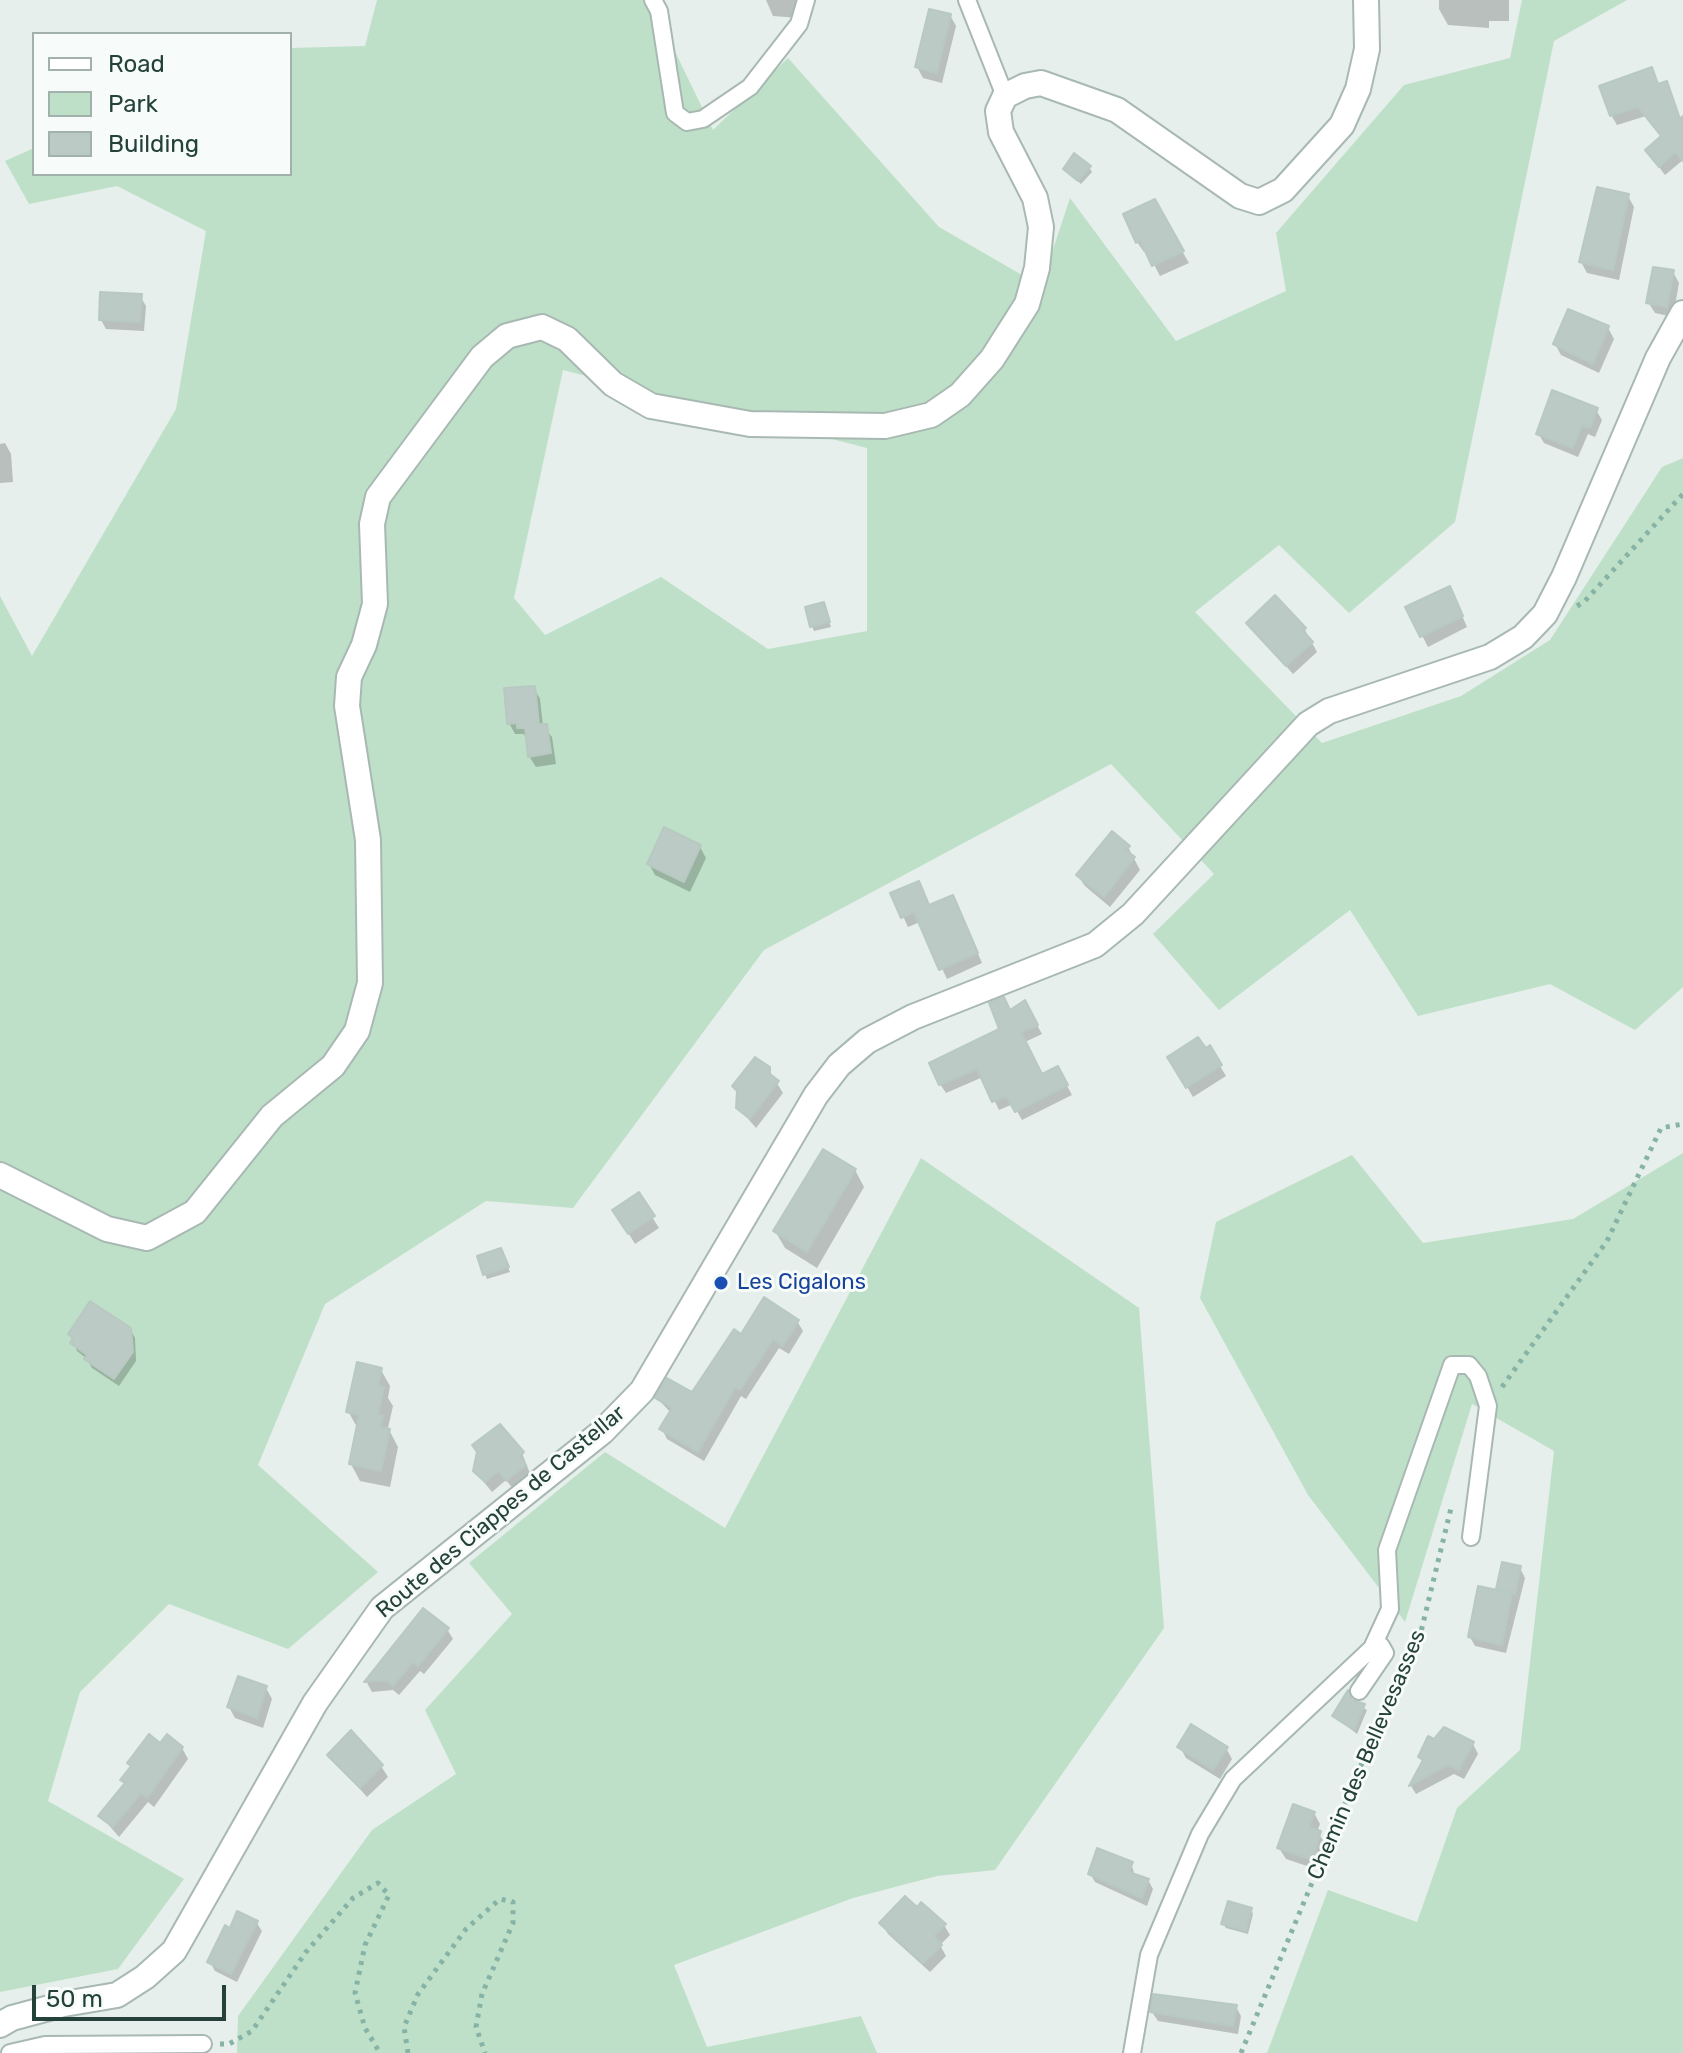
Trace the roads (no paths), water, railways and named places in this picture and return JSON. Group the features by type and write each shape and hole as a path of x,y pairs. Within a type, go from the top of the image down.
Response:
{"street":[{"path":"0,1175 107,1229 147,1238 195,1212 272,1116 333,1066 357,1031 370,983 368,840 347,706 349,677 364,645 375,604 372,524 378,497 482,357 507,336 542,327 567,339 613,384 651,406 750,424 885,426 931,415 960,395 992,359 1027,304 1037,268 1041,227 1035,198 1001,132 998,111 1005,96 1025,86 1041,83 1117,110 1240,196 1259,202 1283,190 1342,125 1358,89 1367,49 1366,0"},
{"name":"Route des Ciappes de Castellar","path":"0,2025 12,2018 51,2007 117,1995 145,1977 174,1951 315,1703 382,1608 602,1432 642,1391 816,1095 839,1065 867,1041 913,1017 1095,945 1133,914 1308,724 1329,711 1490,657 1523,637 1545,614 1564,577 1658,358 1683,313"}],"lane":[{"path":"653,0 659,11 675,113 687,122 703,119 750,87 799,24 806,0"},
{"path":"967,0 1005,96"},
{"name":"Chemin des Bellevesasses","path":"1132,2053 1149,1955 1200,1834 1233,1779 1372,1648 1390,1609 1387,1550 1452,1365 1469,1365 1478,1376 1488,1406 1471,1537"},
{"path":"1359,1691 1385,1653 1381,1646 1372,1648"},
{"path":"10,2053 45,2045 203,2044"}],"place":[{"name":"Les Cigalons","path":"721,1283"}]}
